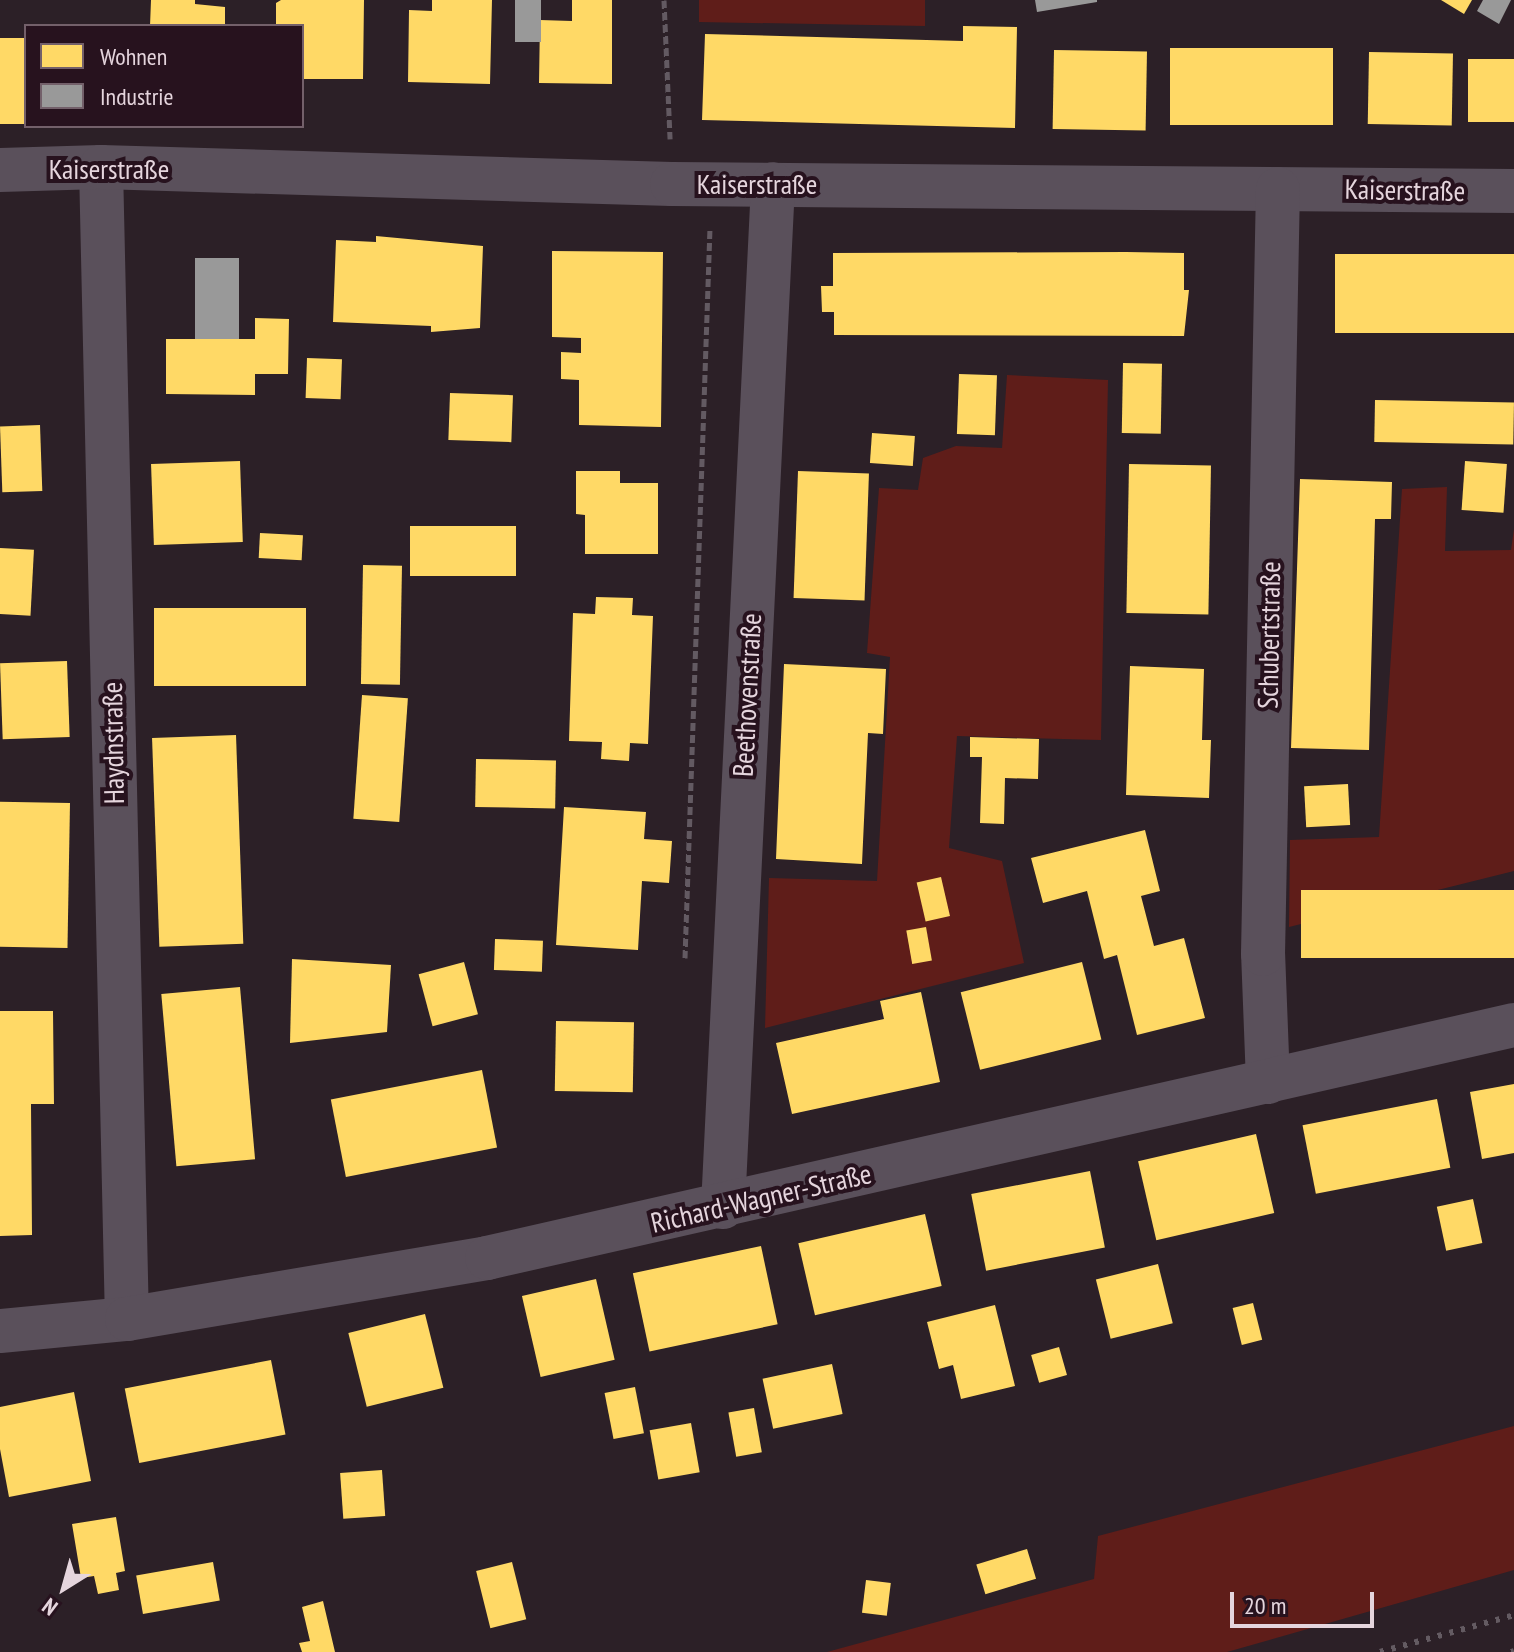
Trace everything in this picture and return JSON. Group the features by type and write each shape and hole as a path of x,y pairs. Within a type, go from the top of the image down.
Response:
{"street":[{"name":"Kaiserstraße","path":"0,170 101,167 692,184 1514,191"},
{"name":"Haydnstraße","path":"101,167 127,1319"},
{"name":"Beethovenstraße","path":"723,1207 773,184"},
{"name":"Schubertstraße","path":"1268,1082 1263,954 1278,189"},
{"name":"Richard-Wagner-Straße","path":"0,1331 127,1319 487,1258 723,1207 1514,1025"}],"path":[{"path":"664,0 692,184 684,972"}],"shaded area":[{"path":"699,0 925,0 925,26 699,22"},
{"path":"1007,375 1108,380 1101,740 957,736 949,848 1002,861 1024,963 765,1028 769,878 877,881 890,657 867,653 879,488 918,490 923,458 956,446 1002,448"},
{"path":"1447,487 1445,551 1511,550 1514,529 1514,871 1289,927 1290,840 1379,837 1402,489"},
{"path":"1514,1426 1514,1570 1227,1652 827,1652 1094,1579 1098,1536"}],"building: Wohnen":[{"path":"151,0 195,0 195,4 225,7 225,24 150,24"},
{"path":"281,0 364,0 363,79 304,79 304,24 276,24 276,3"},
{"path":"432,0 492,0 490,84 408,82 409,10 432,11"},
{"path":"572,0 612,0 612,84 539,83 540,20 572,21"},
{"path":"1441,0 1472,0 1464,14"},
{"path":"963,26 1017,27 1015,128 702,120 705,34 963,41"},
{"path":"0,38 24,38 24,124 0,124"},
{"path":"1170,48 1333,48 1333,125 1170,125"},
{"path":"1054,50 1147,52 1146,131 1053,129"},
{"path":"1369,52 1453,53 1452,125 1368,124"},
{"path":"1468,59 1514,59 1514,122 1468,122"},
{"path":"376,236 483,246 480,328 431,332 431,326 333,322 336,240 376,242"},
{"path":"552,251 663,252 661,427 579,425 579,380 561,379 561,352 581,353 581,338 552,337"},
{"path":"833,253 1184,253 1184,290 1189,290 1184,336 834,335 834,312 822,312 821,286 833,286"},
{"path":"1335,254 1514,254 1514,333 1335,333"},
{"path":"255,318 289,319 288,374 255,374 255,395 166,394 166,339 255,339"},
{"path":"307,358 342,359 341,399 306,398"},
{"path":"1123,363 1162,364 1161,434 1122,433"},
{"path":"959,374 997,375 995,435 957,434"},
{"path":"450,393 513,395 511,442 448,440"},
{"path":"1375,400 1514,402 1513,444 1374,442"},
{"path":"40,425 42,491 2,492 0,426"},
{"path":"872,433 915,436 913,466 870,463"},
{"path":"240,461 243,542 154,545 151,464"},
{"path":"1465,461 1507,464 1503,513 1462,510"},
{"path":"1129,464 1211,465 1208,614 1126,613"},
{"path":"576,471 620,471 620,483 658,483 658,554 585,554 585,515 576,514"},
{"path":"798,471 869,473 865,600 794,598"},
{"path":"1300,479 1392,482 1391,519 1375,519 1369,750 1291,748"},
{"path":"410,526 516,526 516,576 410,576"},
{"path":"260,533 303,535 302,560 259,558"},
{"path":"0,548 34,550 30,616 0,614"},
{"path":"363,565 402,566 400,685 361,684"},
{"path":"596,597 633,598 632,615 653,616 648,744 630,743 629,761 601,759 602,742 569,741 573,613 595,614"},
{"path":"154,608 306,608 306,686 154,686"},
{"path":"67,661 70,737 3,739 0,663"},
{"path":"784,664 886,669 883,734 868,733 862,864 776,859"},
{"path":"1130,666 1204,669 1202,740 1211,740 1209,798 1126,795"},
{"path":"362,695 408,698 399,822 353,819"},
{"path":"236,735 243,944 159,947 152,738"},
{"path":"970,737 1039,739 1038,779 1005,778 1004,824 980,823 982,757 970,757"},
{"path":"476,759 556,760 555,808 475,807"},
{"path":"1348,784 1350,825 1306,827 1304,786"},
{"path":"0,802 70,803 67,948 0,947"},
{"path":"564,807 646,812 644,839 672,841 669,883 642,881 638,950 556,945"},
{"path":"1145,830 1160,891 1141,896 1154,946 1184,938 1205,1018 1137,1035 1117,955 1104,959 1087,891 1043,903 1031,858"},
{"path":"941,877 950,916 926,922 917,883"},
{"path":"1301,890 1514,890 1514,958 1301,958"},
{"path":"926,927 932,960 912,964 906,930"},
{"path":"495,939 543,941 542,972 494,970"},
{"path":"292,959 391,965 387,1032 290,1043"},
{"path":"464,962 478,1014 433,1026 419,974"},
{"path":"1082,962 1101,1040 980,1070 961,992"},
{"path":"240,987 255,1159 176,1166 161,994"},
{"path":"921,992 940,1082 792,1114 776,1043 884,1019 880,1001"},
{"path":"0,1011 53,1011 54,1104 31,1104 32,1235 0,1236"},
{"path":"556,1021 634,1022 633,1092 555,1091"},
{"path":"482,1070 497,1148 346,1177 331,1099"},
{"path":"1514,1084 1514,1153 1482,1159 1470,1092"},
{"path":"1437,1099 1450,1168 1316,1194 1303,1125"},
{"path":"1256,1134 1274,1213 1156,1240 1138,1161"},
{"path":"1090,1171 1105,1248 986,1271 971,1194"},
{"path":"1473,1199 1482,1243 1446,1251 1437,1207"},
{"path":"925,1214 942,1286 815,1315 798,1243"},
{"path":"761,1246 778,1324 649,1351 633,1273"},
{"path":"1158,1264 1173,1323 1111,1339 1096,1279"},
{"path":"596,1279 615,1360 541,1377 522,1296"},
{"path":"1253,1303 1262,1340 1242,1345 1233,1308"},
{"path":"995,1305 1015,1386 961,1399 953,1365 939,1369 927,1322"},
{"path":"425,1314 443,1388 367,1407 348,1333"},
{"path":"1059,1347 1067,1375 1039,1383 1031,1355"},
{"path":"271,1360 286,1435 139,1463 125,1388"},
{"path":"832,1364 843,1414 773,1429 763,1379"},
{"path":"635,1387 644,1433 614,1439 605,1393"},
{"path":"74,1392 91,1481 9,1497 0,1449 0,1407"},
{"path":"754,1408 762,1452 736,1457 728,1413"},
{"path":"691,1423 700,1472 658,1480 650,1430"},
{"path":"382,1470 385,1516 343,1519 340,1473"},
{"path":"116,1517 125,1571 116,1573 119,1590 98,1594 94,1576 81,1578 72,1524"},
{"path":"1027,1549 1036,1579 985,1594 976,1564"},
{"path":"213,1562 220,1600 143,1614 136,1576"},
{"path":"512,1562 526,1619 490,1628 476,1571"},
{"path":"866,1580 891,1583 887,1616 862,1613"},
{"path":"323,1601 335,1652 302,1652 299,1643 310,1641 302,1607"}],"building: Industrie":[{"path":"515,0 541,0 541,42 515,42"},
{"path":"1035,0 1097,0 1097,2 1037,12"},
{"path":"1483,0 1511,0 1499,24 1477,11"},
{"path":"195,258 239,258 239,339 195,339"}],"railway":[{"path":"1380,1652 1514,1615"}]}
